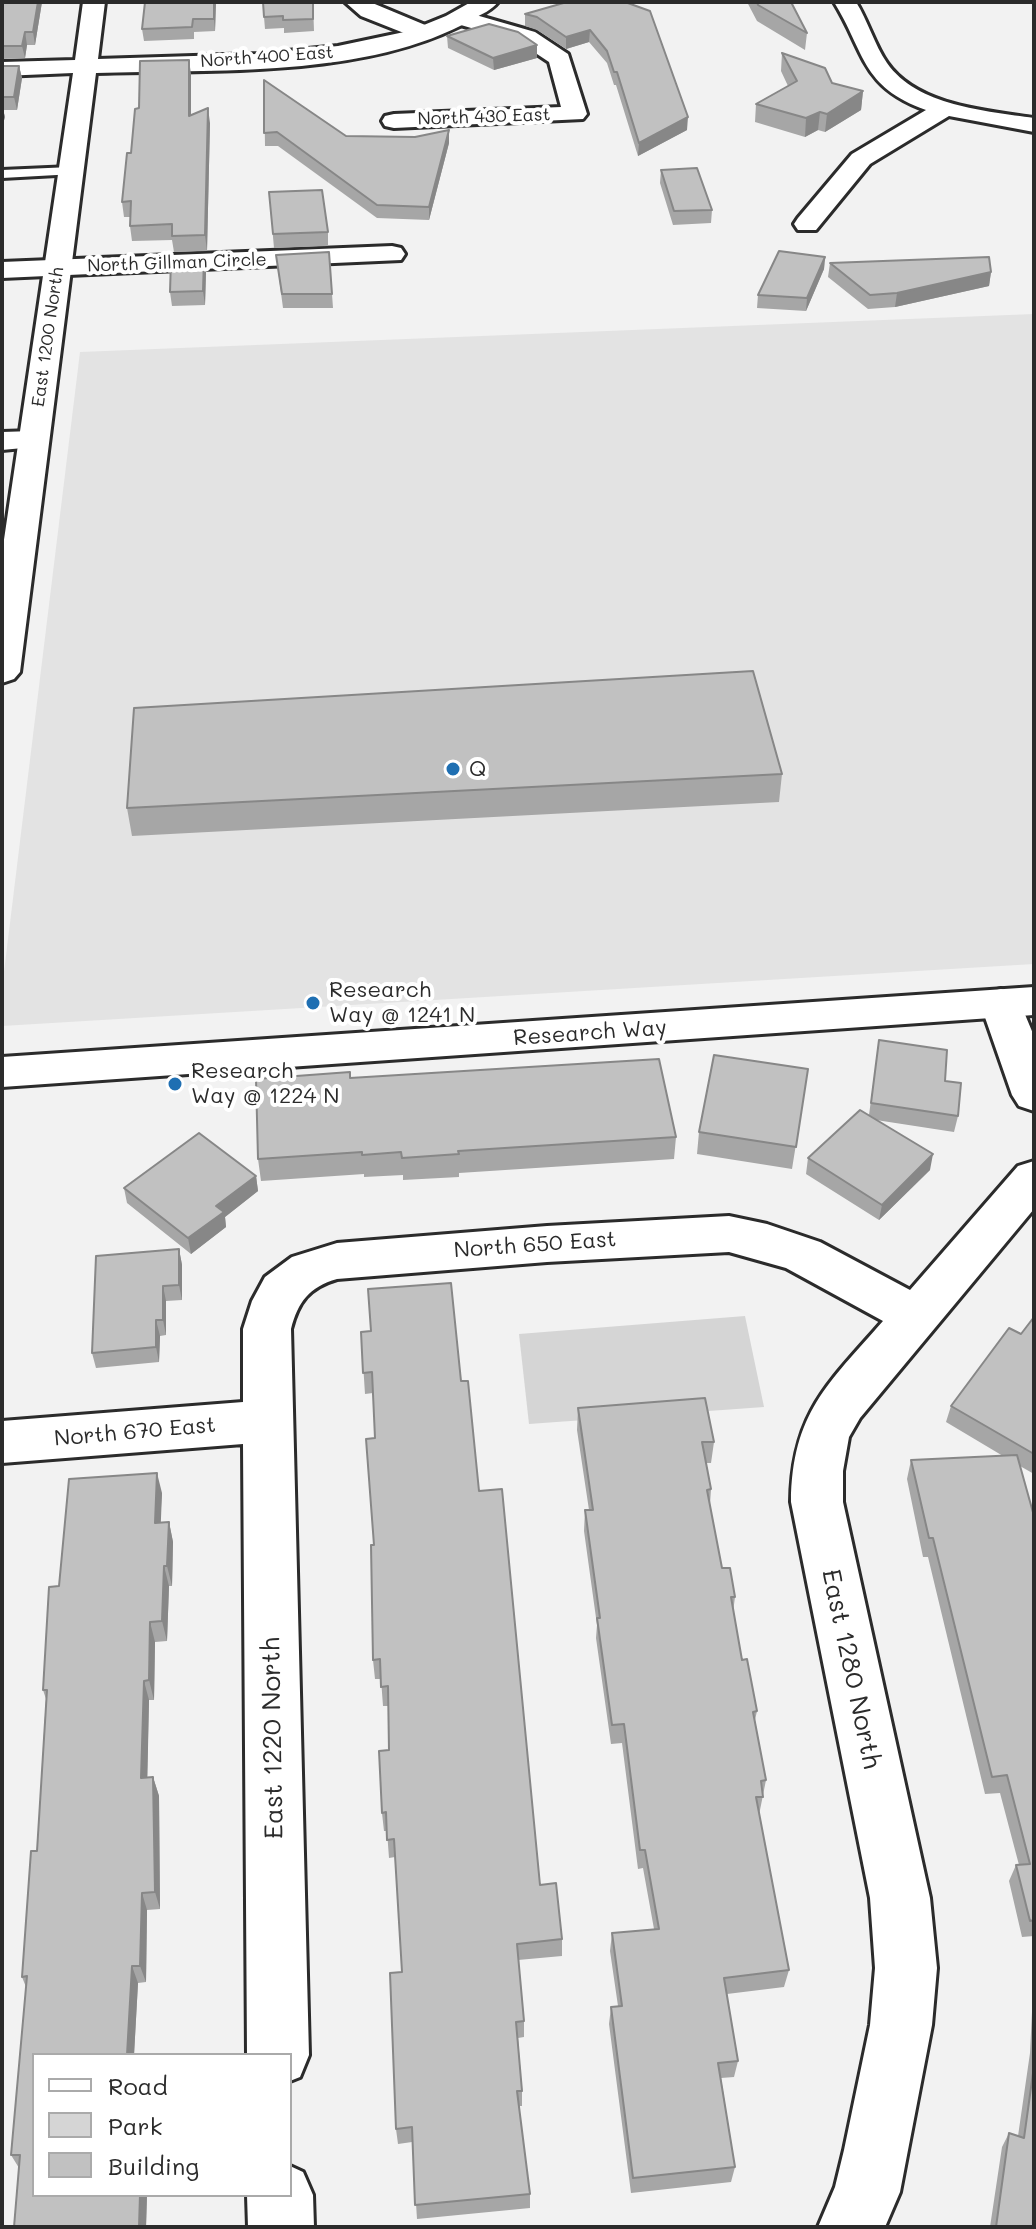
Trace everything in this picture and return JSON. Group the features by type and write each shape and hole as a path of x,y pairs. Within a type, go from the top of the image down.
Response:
{"street":[{"name":"East 1200 North","path":"2,672 7,596 46,364 94,2"},
{"path":"356,2 369,11 422,32"},
{"name":"North 400 East","path":"2,69 283,60 350,51 462,18 487,2"},
{"path":"845,2 879,68 892,81 944,109 1034,125"},
{"name":"North 430 East","path":"394,121 575,114 560,59 527,37 462,18"},
{"path":"807,224 861,159 944,109"},
{"name":"North Gillman Circle","path":"2,270 392,254"},
{"path":"2,441 33,440"},
{"path":"1017,1002 1034,1095"},
{"name":"Research Way","path":"2,1072 1017,1002"},
{"name":"East 1280 North","path":"851,2227 867,2192 876,2150 901,2025 906,1968 900,1898 830,1574 817,1502 817,1471 824,1435 842,1403 1034,1178"},
{"name":"North 650 East","path":"267,1421 267,1329 274,1301 288,1280 313,1267 337,1261 532,1245 729,1234 767,1242 803,1255 915,1316"},
{"name":"North 670 East","path":"2,1442 267,1421"},
{"name":"East 1220 North","path":"267,1421 278,2053"},
{"path":"280,2197 281,2227"}],"lane":[{"path":"2,174 71,171"}],"shaded area":[{"path":"1034,314 1034,964 2,1026 2,988 80,352"}],"green space":[{"path":"745,1316 764,1407 529,1424 519,1334"}],"building":[{"path":"2,2 38,2 33,32 25,32 22,46 2,46"},
{"path":"145,2 214,2 214,19 193,19 192,27 142,29"},
{"path":"263,2 313,2 313,19 264,17"},
{"path":"567,2 625,2 650,11 688,117 639,143 617,72 614,72 607,51 590,30 566,37 537,17 525,14"},
{"path":"757,2 791,2 807,33 758,5"},
{"path":"489,24 518,32 537,45 493,58 447,36"},
{"path":"782,53 825,68 832,83 863,91 827,114 820,112 806,118 756,104 797,81"},
{"path":"189,60 189,116 208,108 205,235 172,236 172,224 130,226 131,201 122,202 127,153 131,153 135,109 139,108 140,61"},
{"path":"2,66 19,66 14,97 2,97"},
{"path":"264,80 346,136 415,137 449,130 429,207 377,205 277,132 264,133"},
{"path":"697,168 712,210 674,211 661,170"},
{"path":"322,190 328,232 273,234 269,192"},
{"path":"779,251 825,257 807,298 758,295"},
{"path":"329,252 332,294 282,294 276,255"},
{"path":"989,257 991,272 897,293 870,295 830,263"},
{"path":"204,258 203,291 170,292 171,260"},
{"name":"Q","path":"753,671 782,774 127,808 134,708"},
{"path":"879,1040 947,1050 945,1081 961,1083 958,1116 871,1103"},
{"path":"714,1055 808,1069 796,1147 699,1132"},
{"path":"659,1059 676,1137 458,1151 459,1154 402,1158 401,1152 362,1155 362,1152 258,1159 256,1079 350,1072 350,1078"},
{"path":"860,1110 933,1154 882,1205 808,1158"},
{"path":"199,1133 256,1176 216,1206 224,1212 188,1238 124,1188"},
{"path":"179,1249 179,1285 163,1286 163,1320 156,1320 156,1347 92,1353 96,1256"},
{"path":"451,1283 461,1381 468,1381 479,1491 502,1489 540,1885 556,1883 562,1939 517,1944 524,2021 516,2022 522,2091 517,2091 530,2194 415,2205 412,2127 396,2129 390,1973 402,1972 394,1839 387,1840 386,1812 382,1813 379,1751 389,1750 388,1686 381,1687 380,1659 373,1660 371,1545 374,1545 366,1439 375,1438 372,1372 363,1373 361,1332 371,1331 368,1289"},
{"path":"1034,1317 1034,1454 951,1406 1009,1328 1021,1334"},
{"path":"705,1398 714,1442 702,1442 711,1489 707,1490 722,1568 730,1568 735,1597 731,1597 742,1660 747,1659 757,1711 753,1712 766,1780 761,1781 763,1797 756,1797 789,1970 724,1978 738,2061 718,2063 735,2167 633,2178 611,2007 622,2006 612,1933 659,1929 645,1850 640,1850 624,1724 612,1725 585,1510 593,1510 578,1408"},
{"path":"1017,1455 1034,1516 1034,1920 1030,1921 1016,1865 1030,1864 1007,1775 992,1777 911,1460"},
{"path":"157,1473 155,1523 169,1522 162,1621 150,1622 149,1680 144,1681 141,1778 153,1777 155,1892 142,1893 140,1966 132,1966 127,2053 32,2053 32,2197 140,2197 139,2227 14,2227 20,2155 11,2155 27,1976 22,1977 31,1851 37,1851 47,1690 43,1690 49,1587 59,1586 69,1479"},
{"path":"1034,2066 1034,2227 996,2227 1009,2133 1024,2138"}],"place":[{"name":"Q","path":"453,769"},
{"name":"Research Way @ 1241 N","path":"313,1003"},
{"name":"Research Way @ 1224 N","path":"175,1084"}]}
